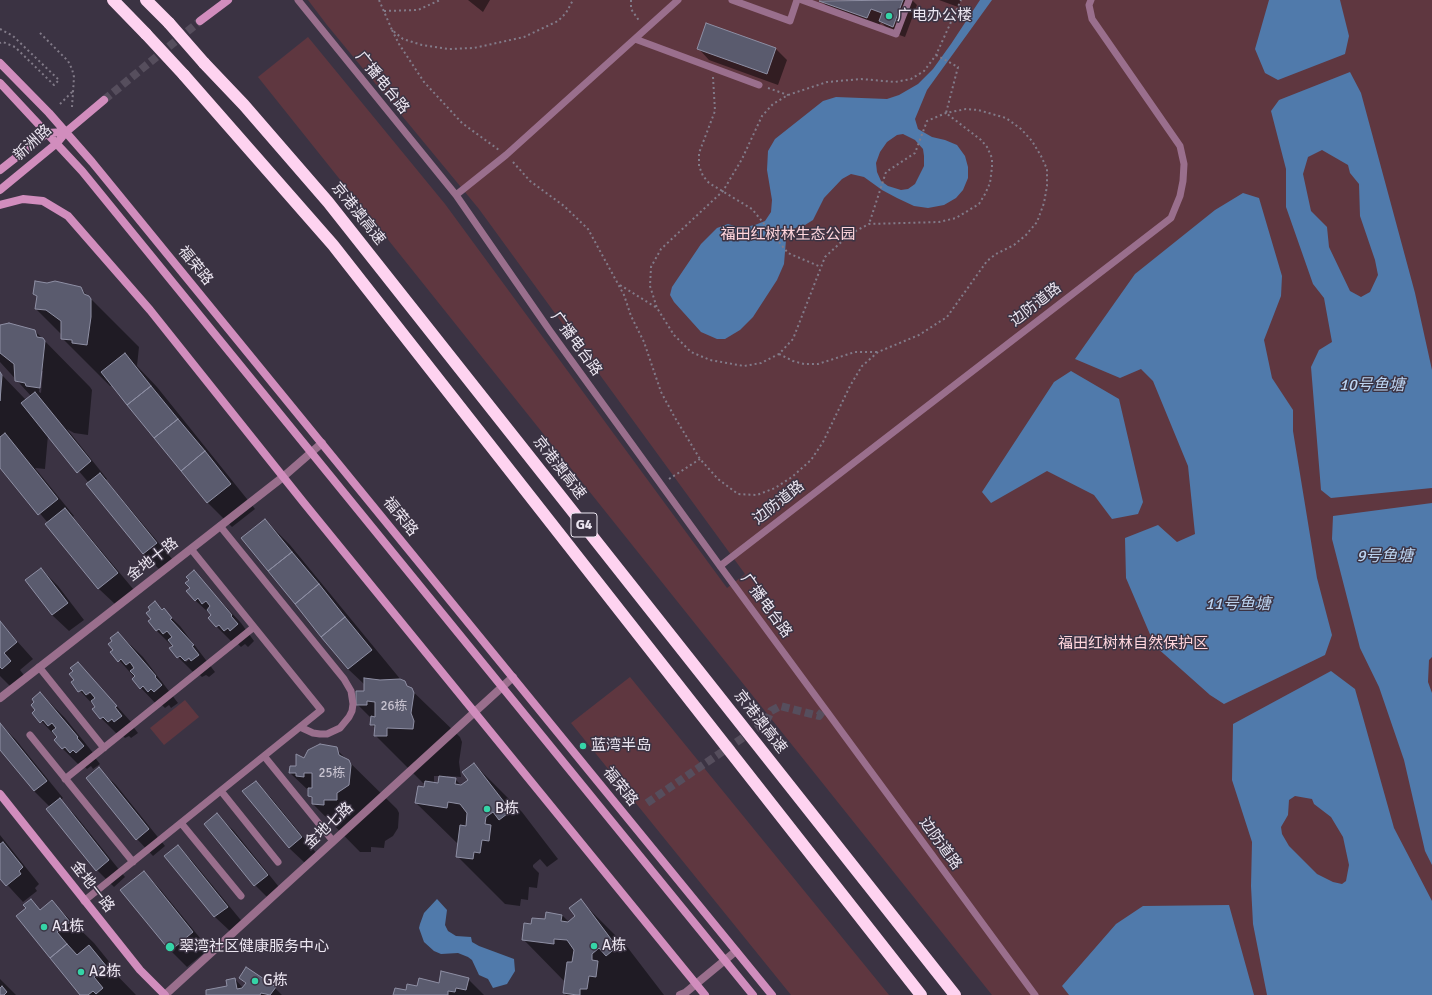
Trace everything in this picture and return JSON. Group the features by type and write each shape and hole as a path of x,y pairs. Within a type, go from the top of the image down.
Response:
{"highway":[{"name":"G4","path":"113,0 184,75 333,244 921,995"},
{"name":"京港澳高速","path":"146,0 244,105 328,202 955,995"}],"main road":[{"path":"200,21 228,0"},
{"name":"福荣路","path":"0,63 66,132 322,443 772,995"},
{"name":"福荣路","path":"0,84 57,143 311,452 753,995"},
{"name":"新洲路","path":"0,190 57,143 66,132 104,100"},
{"name":"新洲路","path":"0,170 47,133 66,132"},
{"path":"0,205 23,199 43,201 68,216 150,310 283,477 705,995"},
{"name":"金地一路","path":"0,794 140,970 165,995"}],"street":[{"name":"金地十路","path":"0,698 283,477 322,443"},
{"name":"金地七路","path":"165,995 513,677"},
{"path":"680,995 696,984 736,951"}],"lane":[{"name":"广播电台路","path":"298,0 456,195 550,331 824,708"},
{"path":"456,195 506,155 678,0"},
{"path":"732,0 790,21 797,0"},
{"path":"802,0 896,34 909,0"},
{"name":"边防道路","path":"720,566 1171,218 1184,181 1184,164 1180,146 1092,19 1089,5 1091,0"},
{"path":"635,39 759,85"},
{"path":"220,526 344,679 351,691 353,704 352,711 345,723 340,728 327,734 320,734 306,731 300,727"},
{"path":"84,901 321,710 191,549"},
{"path":"65,779 254,627"},
{"path":"39,667 104,748"},
{"name":"边防道路","path":"824,708 1035,995"},
{"path":"30,735 133,862"},
{"path":"264,756 333,841"},
{"path":"221,791 278,862"},
{"path":"181,823 241,896"}],"path":[{"path":"379,0 399,44 424,82 462,123 506,155 530,181 564,206 588,229 619,285 631,316 644,342 661,392 700,458 718,479 738,494 757,495 775,488 792,477 811,460 823,442 850,386 862,366 878,352 920,335 947,317 987,262 996,254 1014,245 1026,235 1037,222 1044,203 1048,186 1047,170 1038,151 1021,129 1006,118 985,112 966,109 946,113 927,121 915,153 886,172 869,224"},
{"path":"384,11 418,10 440,0"},
{"path":"392,30 403,39 422,45 449,49 474,48 524,37 558,20 566,13 573,0"},
{"path":"631,0 631,9 634,16 646,29"},
{"path":"946,113 981,140 987,147 992,158 990,183 979,204 956,218 939,222 869,224 850,234 825,257 793,338 779,354 761,363 744,366 710,360 691,352 674,335 657,308 650,286 651,267 660,248 723,191 742,160 762,116 773,104 788,95 827,82 861,78 895,82 911,79 924,71 936,55 961,0"},
{"path":"0,43 3,42 15,47 54,85 59,80 13,36 1,29"},
{"path":"40,33 68,61 72,69 74,76 72,107"},
{"path":"936,55 956,64 958,71 946,113"},
{"path":"713,68 715,111 699,153 699,166 703,176 709,183 752,209 788,253 821,267"},
{"path":"759,85 788,95"},
{"path":"60,104 72,92"},
{"path":"619,285 657,308"},
{"path":"779,354 793,361 804,364 818,364 855,352 878,352"},
{"path":"661,485 700,458"}],"green space":[{"path":"308,0 1432,0 1432,995 992,995 258,77 308,37 445,204 727,588 745,574 479,209"},
{"path":"630,677 889,995 791,995 571,723"},
{"path":"185,700 199,717 164,745 150,728"}],"water":[{"path":"980,0 992,0 927,90 915,119 918,129 932,137 957,145 965,156 968,167 968,178 963,190 956,198 944,205 928,208 914,206 882,190 864,177 851,174 842,179 824,198 813,220 805,225 797,227 791,232 786,240 784,264 777,280 753,317 740,330 725,339 717,339 701,332 674,302 670,295 672,287 701,244 717,228 728,224 741,228 765,221 771,212 772,200 767,170 768,151 775,139 823,101 836,97 887,99 899,95 918,84 933,69","holes":["903,134 915,140 923,149 924,156 924,166 915,184 908,189 901,190 888,186 881,181 877,172 876,163 880,152 887,142 897,135"]},
{"path":"1269,0 1340,0 1349,36 1345,54 1278,80 1265,73 1255,49"},
{"name":"10号鱼塘","path":"1350,72 1361,93 1415,293 1432,370 1432,488 1331,498 1321,490 1311,367 1319,350 1332,342 1324,298 1313,284 1286,207 1286,169 1271,111 1279,100","holes":["1322,150 1348,165 1350,173 1359,184 1360,216 1375,260 1378,275 1370,292 1361,297 1350,291 1329,247 1327,227 1311,211 1303,174 1308,157"]},
{"name":"11号鱼塘","path":"1243,193 1259,198 1282,276 1281,296 1264,340 1272,378 1293,410 1293,431 1317,578 1332,635 1325,655 1224,704 1210,695 1155,646 1126,578 1125,538 1158,525 1177,542 1195,534 1188,466 1153,381 1141,369 1120,378 1075,359 1135,274 1215,210"},
{"path":"1071,371 1119,399 1143,502 1138,514 1112,519 1094,495 1047,471 991,503 982,492 1054,382"},
{"name":"9号鱼塘","path":"1432,503 1432,657 1429,660 1428,682 1432,693 1432,865 1425,851 1404,760 1379,687 1360,648 1332,539 1333,516"},
{"path":"1331,671 1355,689 1394,828 1432,901 1432,995 1267,995 1253,924 1251,886 1252,842 1232,780 1233,724","holes":["1295,796 1312,799 1314,804 1331,817 1343,837 1349,865 1346,881 1342,884 1333,882 1317,874 1289,846 1282,834 1281,827 1288,815 1289,800"]},
{"path":"437,899 447,910 445,925 448,931 456,936 471,937 472,942 479,946 514,959 515,971 507,984 493,988 488,979 479,975 472,960 468,957 458,953 441,954 434,951 424,942 419,928 420,924 424,913"},
{"path":"1229,905 1254,995 1069,995 1062,986 1116,924 1143,906"}],"building":[{"name":"广电办公楼","path":"903,0 893,27 879,21 882,13 871,9 867,18 819,1"},
{"path":"706,23 776,48 767,74 697,49"},
{"path":"35,281 47,283 55,281 81,287 84,294 89,296 91,299 91,317 87,345 72,343 72,340 61,339 61,321 46,310 35,309 37,296 33,294"},
{"path":"9,323 35,330 37,337 43,338 45,341 40,388 26,386 25,383 15,381 14,364 0,353 0,325"},
{"path":"125,353 151,386 127,405 101,372"},
{"path":"0,372 2,375 0,401"},
{"path":"151,386 178,419 154,438 127,405"},
{"path":"35,392 91,461 77,473 21,403"},
{"path":"178,419 205,451 181,471 154,438"},
{"path":"5,433 58,499 38,515 0,468 0,437"},
{"path":"205,451 231,484 207,503 181,471"},
{"path":"100,473 157,543 143,554 86,484"},
{"path":"65,508 118,573 98,589 45,524"},
{"path":"265,519 292,552 268,571 241,538"},
{"path":"292,552 319,584 295,604 268,571"},
{"path":"41,568 68,603 52,615 25,580"},
{"path":"194,570 238,624 230,631 228,628 224,631 219,625 216,627 208,618 211,615 207,610 210,606 206,601 202,604 198,598 195,601 186,591 190,588 185,583 189,580 186,577"},
{"path":"319,584 345,617 321,637 295,604"},
{"path":"155,601 162,610 164,608 172,618 170,619 194,645 192,646 199,655 191,661 189,658 185,661 180,656 177,658 169,648 173,646 168,640 172,637 167,631 163,634 159,629 156,631 148,621 151,619 146,613 150,610 148,607"},
{"path":"345,617 372,650 348,669 321,637"},
{"path":"0,621 17,642 4,653 11,661 2,669 0,667"},
{"path":"118,632 162,685 154,692 151,689 148,692 143,686 140,689 132,679 135,676 130,671 134,668 130,662 126,665 121,659 118,662 110,652 113,650 108,644 112,641 110,638"},
{"path":"78,662 117,706 115,707 122,716 114,722 112,719 108,722 103,717 100,719 92,709 95,707 91,701 95,698 90,692 86,695 82,690 78,692 71,682 74,680 69,674 73,671 70,668"},
{"path":"364,678 380,680 400,679 405,681 407,686 412,688 414,693 411,713 414,721 413,729 387,728 387,736 374,736 375,725 370,725 371,716 375,717 375,702 367,701 367,705 356,705 356,691 364,691"},
{"path":"40,692 84,746 76,753 73,750 70,753 65,747 62,749 54,740 57,737 52,731 56,728 52,723 48,726 43,720 40,723 32,713 35,710 31,705 34,702 32,699"},
{"path":"0,723 47,781 34,791 0,750"},
{"path":"320,744 337,747 339,755 349,760 351,765 349,785 337,793 337,800 324,800 324,805 312,804 312,797 308,796 308,788 312,788 312,773 304,773 304,777 296,776 296,773 289,773 290,766 296,766 296,754 304,758 308,750"},
{"name":"B栋","path":"474,763 511,811 499,820 493,812 486,817 485,824 491,825 489,841 482,840 480,853 474,852 473,859 456,857 460,825 466,826 467,813 460,804 448,802 447,808 415,803 418,786 424,787 425,781 438,783 439,776 456,778 455,784 461,785 468,780 462,772"},
{"path":"99,767 149,829 136,840 86,778"},
{"path":"256,781 302,837 289,848 242,791"},
{"path":"60,798 109,860 96,871 46,809"},
{"path":"217,813 268,875 254,886 204,824"},
{"path":"3,842 23,867 19,871 21,874 6,886 0,879 0,844"},
{"path":"178,845 228,907 214,917 164,856"},
{"path":"144,871 193,932 170,951 120,890"},
{"name":"A1栋","path":"31,899 40,910 52,900 70,922 57,932 67,944 50,958 16,916 26,908 23,905"},
{"name":"A栋","path":"581,899 617,947 606,956 599,948 592,954 592,960 598,961 596,977 589,976 587,989 580,989 580,995 577,995 563,993 567,962 572,962 574,950 567,940 554,939 554,944 522,940 524,923 531,924 532,918 545,919 546,912 562,915 561,921 568,922 575,916 569,908"},
{"name":"A2栋","path":"67,944 77,955 89,945 107,967 94,977 103,988 96,994 93,991 88,995 80,995 50,958"},
{"name":"G栋","path":"246,967 276,987 270,995 261,993 260,995 206,995 206,990 227,986 226,980 235,978 237,989 242,988 246,983 239,978"},
{"path":"441,971 469,978 466,990 456,988 455,992 448,991 448,995 393,995 395,988 406,990 407,984 417,986 419,978 439,983"},
{"path":"2,986 7,992 4,995 0,995 0,988"}],"tunnel":[{"path":"104,100 200,21"},
{"path":"647,803 766,722 771,711 780,706 819,716 825,708"}],"place":[{"name":"广电办公楼","path":"889,16"},
{"name":"蓝湾半岛","path":"583,746"},
{"name":"B栋","path":"487,809"},
{"name":"A1栋","path":"44,927"},
{"name":"A栋","path":"594,946"},
{"name":"翠湾社区健康服务中心","path":"170,947"},
{"name":"A2栋","path":"81,972"},
{"name":"G栋","path":"255,981"}],"park label":[{"name":"福田红树林生态公园","path":"788,235"},
{"name":"福田红树林自然保护区","path":"1133,644"}]}
